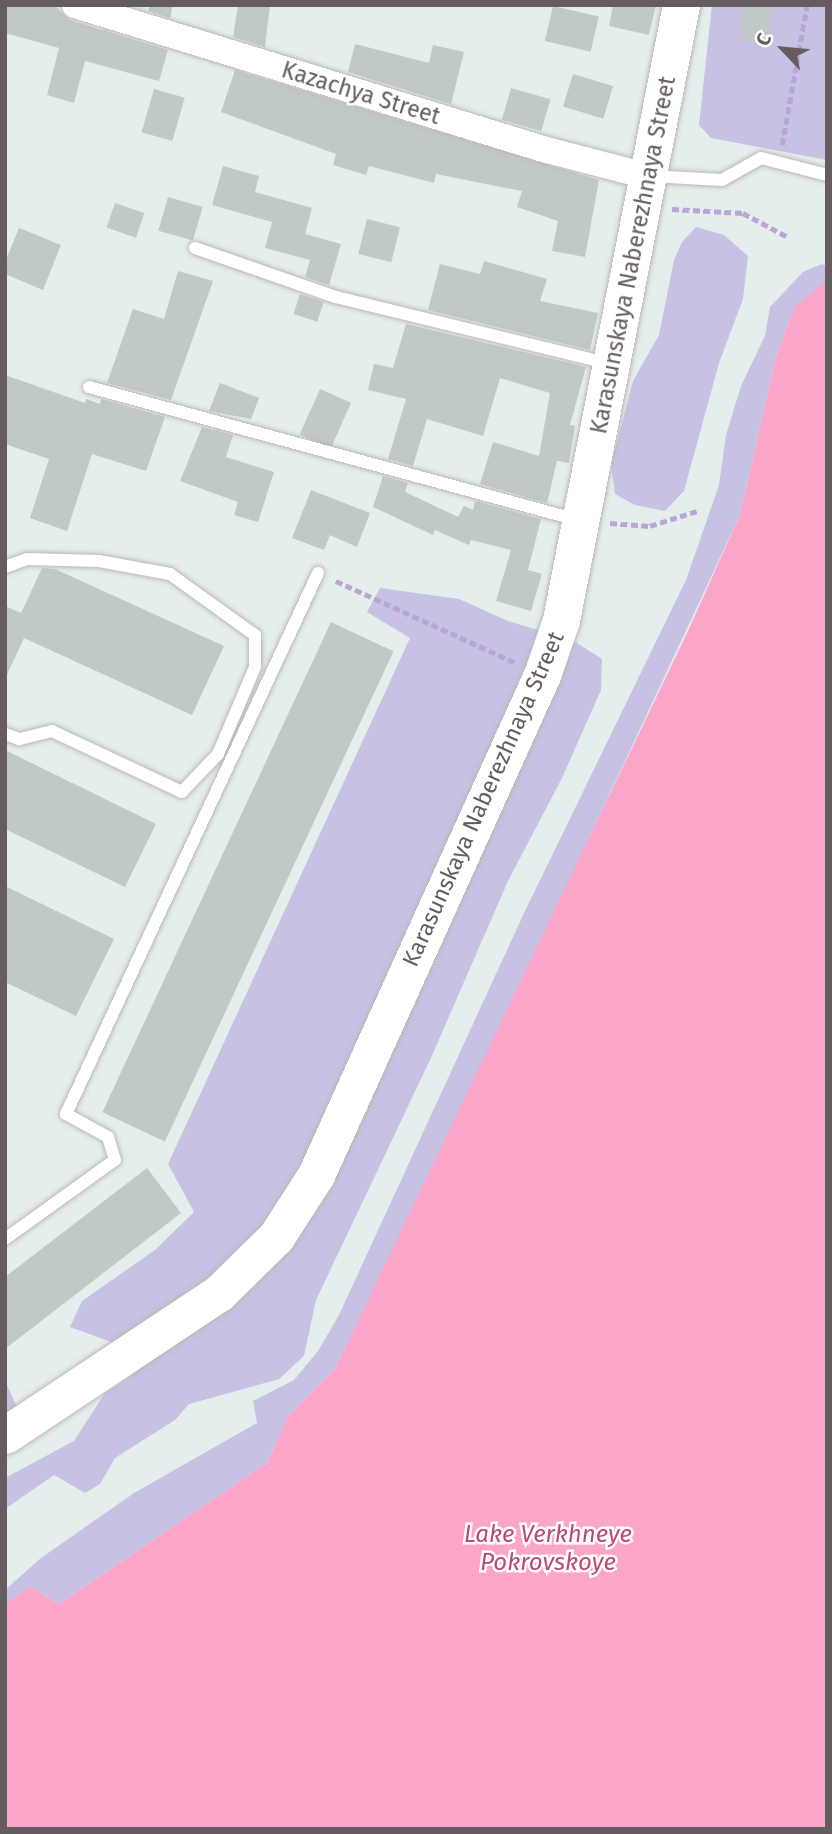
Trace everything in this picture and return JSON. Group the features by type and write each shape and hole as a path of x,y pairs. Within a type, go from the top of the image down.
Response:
{"street":[{"name":"Kazachya Street","path":"75,5 547,150 645,191"},
{"name":"Karasunskaya Naberezhnaya Street","path":"5,1435 219,1293 276,1237 316,1175 542,675 561,620 681,5"}],"lane":[{"path":"645,191 722,180 761,158 827,175"},
{"path":"195,248 336,297 611,364"},
{"path":"89,387 582,521"},
{"path":"5,567 27,559 99,561 170,574 255,635 256,667 218,754 181,792 51,731 19,739 5,734"},
{"path":"5,1239 114,1160 108,1136 66,1114 318,573"}],"path":[{"path":"778,163 807,5"},
{"path":"645,191 743,213 788,237"},
{"path":"582,521 650,526 697,510"},
{"path":"318,573 542,675"}],"shaded area":[{"path":"712,5 827,5 827,160 711,138 699,125"},
{"path":"696,227 724,235 748,256 743,299 719,363 684,491 665,511 635,505 615,494 611,465 633,381 659,335 674,260 682,242"},
{"path":"822,264 827,266 827,285 794,308 776,357 740,515 491,1048 335,1369 287,1418 267,1463 59,1604 30,1587 5,1604 5,1590 41,1558 134,1493 257,1423 253,1401 294,1380 318,1351 339,1315 525,911 686,580 719,485 726,435 741,386 765,336 770,307 803,272"},
{"path":"380,588 459,599 508,621 574,641 602,659 601,690 562,778 508,881 430,1060 316,1300 304,1356 279,1379 189,1404 175,1420 115,1458 100,1484 85,1493 54,1475 5,1509 5,1478 74,1441 105,1393 130,1377 150,1356 70,1327 82,1301 155,1250 194,1212 168,1164 410,638 367,612"},
{"path":"5,1381 17,1407 5,1463"}],"water":[{"name":"Lake Verkhneye Pokrovskoye","path":"822,284 827,285 827,1829 5,1829 5,1604 30,1587 59,1604 267,1463 287,1418 335,1369 688,631 740,515 776,357 794,308"}],"building":[{"path":"5,5 54,5 70,20 168,50 159,81 85,61 74,103 47,95 59,48 5,33"},
{"path":"150,5 173,5 170,18 148,11"},
{"path":"238,5 270,5 265,47 233,37"},
{"path":"613,5 656,5 649,35 609,26"},
{"path":"741,5 770,5 770,41 741,41"},
{"path":"553,6 599,17 591,52 545,41"},
{"path":"355,44 429,63 433,45 464,52 451,104 348,72"},
{"path":"235,70 599,180 585,257 552,251 558,221 517,207 522,191 436,174 434,183 369,166 366,175 333,165 336,154 221,112"},
{"path":"573,74 613,86 603,119 563,107"},
{"path":"511,88 550,99 541,131 502,120"},
{"path":"154,89 185,98 172,141 142,132"},
{"path":"223,166 259,176 255,192 312,208 305,234 341,244 329,285 305,277 310,260 265,248 272,222 212,205"},
{"path":"168,197 203,207 193,241 158,231"},
{"path":"115,203 144,213 136,238 107,228"},
{"path":"367,219 400,227 391,262 358,254"},
{"path":"19,228 61,245 43,290 5,274 5,262"},
{"path":"484,261 547,279 540,301 598,313 590,350 428,310 440,264 480,274"},
{"path":"178,271 213,281 171,400 107,383 133,309 164,319"},
{"path":"300,294 324,302 317,322 294,314"},
{"path":"406,324 586,367 570,425 575,426 569,463 552,460 557,461 547,503 480,484 493,442 539,456 550,393 500,378 483,436 427,419 413,466 388,459 406,399 368,390 374,364 393,368"},
{"path":"5,375 85,403 86,399 100,404 101,399 165,417 146,471 92,454 67,531 30,518 49,459 5,444"},
{"path":"220,383 259,398 251,419 209,411"},
{"path":"320,389 351,403 331,449 300,435"},
{"path":"202,427 233,435 226,457 274,472 258,522 234,515 238,502 180,481"},
{"path":"383,476 408,483 405,492 458,517 464,506 473,510 475,501 541,519 528,570 542,574 531,611 496,601 511,550 471,540 469,545 435,530 433,535 373,507"},
{"path":"311,490 370,513 357,547 330,535 324,550 292,538"},
{"path":"42,568 55,569 224,646 192,715 24,638 5,679 5,606 21,613"},
{"path":"331,622 394,651 165,1141 102,1112"},
{"path":"5,750 156,824 125,887 5,829"},
{"path":"5,886 114,939 76,1016 5,982"},
{"path":"147,1168 181,1213 5,1349 5,1277"}]}
